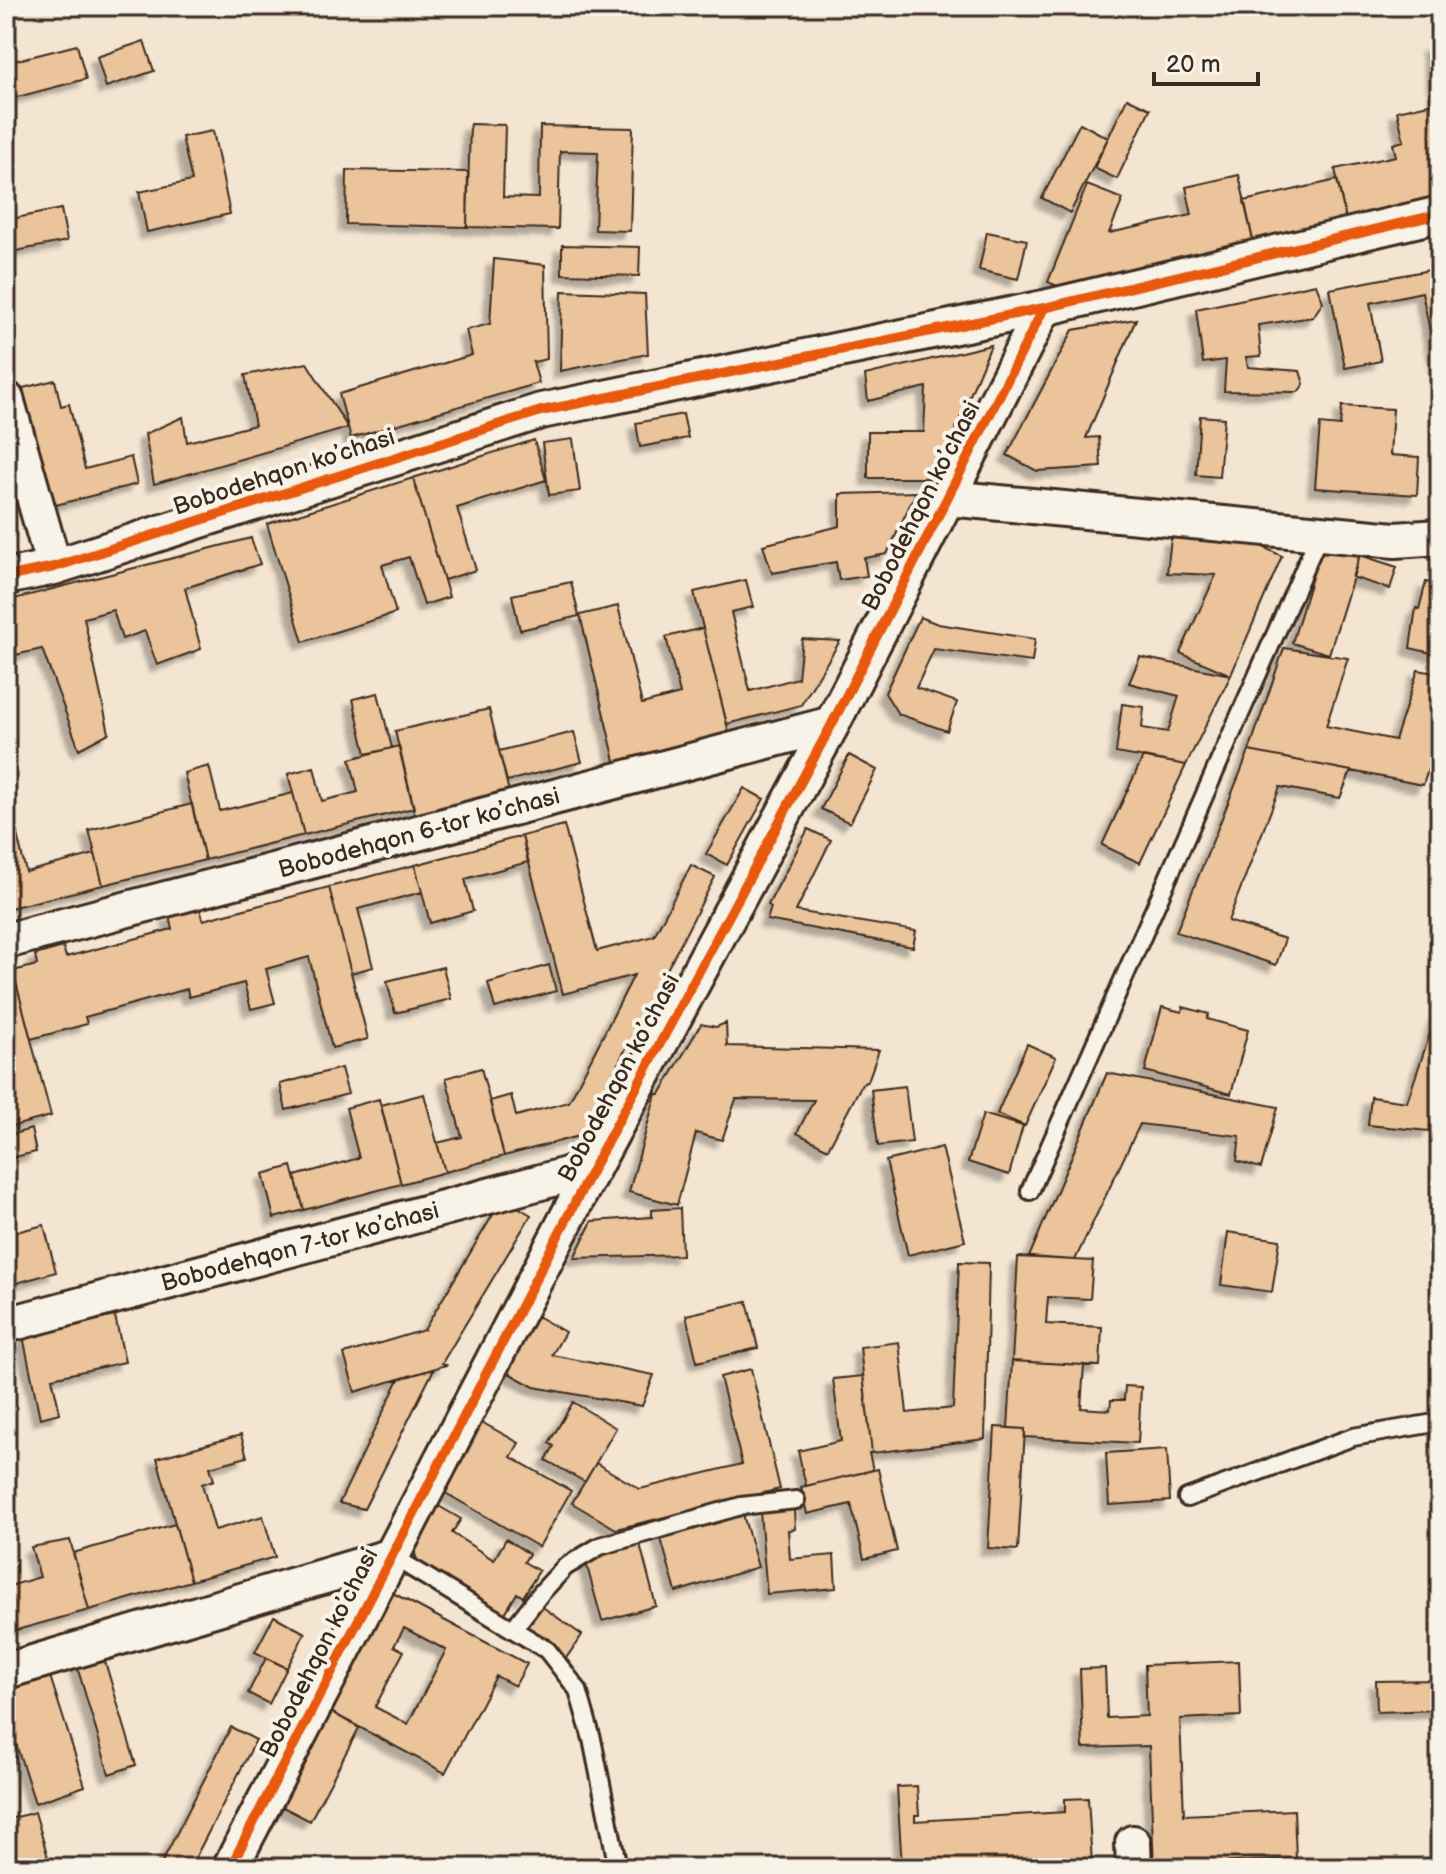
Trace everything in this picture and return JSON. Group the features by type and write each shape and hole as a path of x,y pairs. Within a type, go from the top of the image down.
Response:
{"street":[{"name":"Bobodehqon koʼchasi","path":"6,577 54,567 541,411 1044,308 1440,214"},
{"name":"Bobodehqon koʼchasi","path":"230,1868 593,1168 832,724 1044,308"},
{"path":"6,399 54,567"},
{"path":"947,498 1395,540 1440,537"},
{"name":"Bobodehqon 6-tor koʼchasi","path":"6,941 832,724"},
{"name":"Bobodehqon 7-tor koʼchasi","path":"6,1325 593,1168"},
{"path":"6,1671 392,1556"}],"lane":[{"path":"1030,1191 1320,533"},
{"path":"1187,1498 1353,1437 1440,1422"},
{"path":"513,1629 565,1567 600,1546 741,1506 796,1500"},
{"path":"392,1556 547,1650 578,1690 592,1739 618,1868"}],"building":[{"path":"144,41 154,71 106,87 97,57"},
{"path":"1440,44 1440,116 1429,46"},
{"path":"77,45 86,79 6,100 6,63"},
{"path":"1127,98 1150,109 1117,179 1094,168"},
{"path":"1438,102 1440,204 1347,224 1335,169 1396,156 1393,144 1404,141 1397,111"},
{"path":"1080,123 1108,138 1070,213 1042,198"},
{"path":"470,124 505,125 503,197 539,198 540,126 633,128 630,231 595,230 598,152 560,151 558,229 467,227"},
{"path":"213,131 230,214 147,232 139,192 192,181 182,137"},
{"path":"347,170 468,172 467,227 346,224"},
{"path":"1239,175 1254,245 1064,289 1048,282 1087,185 1123,199 1109,233 1192,215 1186,187"},
{"path":"1337,180 1347,224 1254,245 1244,201"},
{"path":"61,209 67,241 6,253 6,220"},
{"path":"987,232 1027,240 1018,279 979,270"},
{"path":"562,245 640,247 639,276 562,274"},
{"path":"494,259 545,265 547,359 533,362 539,383 351,438 339,394 472,355 466,330 490,324"},
{"path":"1440,268 1440,381 1422,292 1370,303 1381,361 1345,368 1330,289"},
{"path":"1316,284 1323,302 1313,317 1258,325 1261,356 1246,357 1248,367 1300,371 1304,384 1298,392 1224,391 1226,360 1203,363 1196,309"},
{"path":"562,291 645,294 648,354 560,371"},
{"path":"1136,319 1086,438 1099,437 1101,467 1037,471 1007,455 1073,330"},
{"path":"991,345 935,478 868,478 868,432 924,432 926,387 868,401 865,375"},
{"path":"307,363 348,428 154,484 145,434 183,417 187,442 255,425 245,375"},
{"path":"55,380 61,406 69,404 85,469 131,457 137,484 52,506 23,388"},
{"path":"1342,406 1393,409 1390,455 1419,457 1417,495 1315,488 1320,424 1340,426"},
{"path":"683,414 688,438 640,447 636,423"},
{"path":"1200,416 1224,418 1219,477 1196,475"},
{"path":"573,439 580,491 549,495 542,443"},
{"path":"534,440 546,480 457,508 476,570 444,580 413,478"},
{"path":"413,478 449,597 424,605 409,557 382,565 396,613 303,642 267,524"},
{"path":"916,492 887,554 864,558 867,576 839,580 836,562 772,573 763,545 840,526 840,494"},
{"path":"251,538 260,564 185,588 201,649 157,665 145,631 122,639 113,610 84,618 109,733 79,749 42,649 6,657 6,601"},
{"path":"1171,538 1255,543 1282,556 1231,675 1180,653 1216,575 1167,573"},
{"path":"1322,544 1360,555 1329,654 1292,643"},
{"path":"1360,555 1397,567 1390,589 1352,577"},
{"path":"746,580 753,607 731,612 750,691 798,678 802,639 840,641 801,705 727,724 694,592"},
{"path":"571,582 579,616 520,630 512,595"},
{"path":"1426,582 1440,585 1440,655 1410,648 1416,608 1419,609"},
{"path":"618,606 642,704 680,694 666,637 703,628 730,737 616,765 580,615"},
{"path":"920,617 938,624 1035,639 1032,662 934,649 916,688 957,702 947,731 898,714 885,693"},
{"path":"1284,648 1348,658 1326,726 1395,740 1418,670 1440,674 1440,733 1423,785 1249,751"},
{"path":"1140,657 1231,675 1186,765 1116,753 1122,704 1144,707 1142,728 1168,732 1179,696 1129,683"},
{"path":"378,693 392,748 366,754 353,699"},
{"path":"489,709 509,792 415,815 395,731"},
{"path":"574,732 582,762 507,781 499,751"},
{"path":"399,746 414,808 304,835 288,774 314,767 322,801 358,792 350,759"},
{"path":"1249,751 1351,771 1340,798 1280,787 1228,921 1285,939 1276,965 1176,932"},
{"path":"849,755 877,770 850,823 821,809"},
{"path":"1143,757 1186,765 1140,863 1102,845"},
{"path":"209,766 220,811 293,793 304,835 205,860 184,773"},
{"path":"744,788 764,799 727,865 706,854"},
{"path":"192,804 205,860 103,885 89,830"},
{"path":"14,822 26,872 95,854 103,885 6,909 6,824"},
{"path":"564,825 597,951 654,936 691,865 715,877 581,1135 579,1133 579,1136 504,1156 490,1101 511,1095 516,1116 569,1102 634,975 563,994 522,836"},
{"path":"808,829 831,840 796,911 916,931 913,947 767,920 771,907 768,905"},
{"path":"522,836 528,862 465,879 473,911 430,923 415,865"},
{"path":"415,865 422,892 358,909 373,967 351,973 329,887"},
{"path":"329,887 368,1039 332,1048 309,957 266,969 275,1003 251,1009 244,983 189,997 187,989 85,1017 87,1024 31,1039 13,971 37,965 35,955 63,947 66,957 172,929 169,916 200,908 203,920"},
{"path":"549,965 556,991 495,1008 488,983"},
{"path":"443,967 451,999 395,1013 387,981"},
{"path":"13,971 51,1116 6,1128 6,973"},
{"path":"1162,1007 1182,1012 1183,1007 1209,1014 1207,1019 1248,1030 1231,1094 1145,1071"},
{"path":"1437,1013 1440,1014 1440,1098 1429,1131 1368,1125 1371,1097 1407,1102"},
{"path":"726,1023 727,1046 879,1050 868,1081 862,1084 828,1149 797,1133 814,1100 736,1099 722,1140 696,1133 677,1205 629,1192 656,1094 660,1094 701,1024 716,1027"},
{"path":"1027,1044 1056,1057 1025,1126 997,1114"},
{"path":"341,1068 348,1094 286,1110 280,1084"},
{"path":"481,1068 504,1156 445,1172 437,1143 462,1137 446,1078"},
{"path":"1107,1073 1278,1107 1261,1168 1237,1161 1240,1136 1140,1124 1075,1260 1029,1257"},
{"path":"905,1086 912,1142 878,1146 871,1090"},
{"path":"424,1094 445,1172 401,1184 381,1105"},
{"path":"379,1099 401,1184 304,1210 295,1176 359,1158 346,1108"},
{"path":"983,1114 1023,1126 1009,1175 968,1162"},
{"path":"31,1129 36,1152 6,1159 6,1136"},
{"path":"942,1147 965,1241 908,1255 886,1161"},
{"path":"292,1166 304,1210 274,1218 263,1174"},
{"path":"6,1193 16,1232 44,1225 56,1272 6,1286"},
{"path":"503,1198 531,1215 442,1363 446,1365 355,1392 344,1354 424,1330"},
{"path":"680,1208 682,1255 574,1258 592,1221 652,1217 652,1210"},
{"path":"1228,1232 1280,1240 1272,1292 1221,1285"},
{"path":"1018,1257 1093,1261 1090,1299 1048,1297 1046,1324 1102,1327 1100,1366 1012,1361"},
{"path":"959,1262 989,1263 985,1439 872,1453 860,1347 899,1342 907,1413 953,1408"},
{"path":"747,1301 758,1348 697,1362 686,1315"},
{"path":"115,1316 125,1362 52,1378 60,1413 40,1418 23,1336"},
{"path":"537,1316 565,1332 552,1355 654,1375 642,1406 534,1387 505,1371"},
{"path":"1012,1361 1084,1365 1081,1408 1110,1410 1111,1400 1124,1400 1125,1386 1141,1387 1138,1443 1025,1437 1025,1429 1008,1428"},
{"path":"434,1369 364,1509 339,1503 399,1379"},
{"path":"751,1369 780,1489 616,1529 572,1503 596,1463 640,1489 742,1464 720,1377"},
{"path":"863,1376 873,1470 806,1486 798,1451 841,1441 833,1379"},
{"path":"573,1402 616,1428 585,1482 546,1460 554,1446 549,1443"},
{"path":"474,1418 519,1443 511,1457 571,1491 539,1547 435,1487"},
{"path":"995,1427 1025,1429 1018,1550 988,1548"},
{"path":"241,1435 247,1457 210,1467 214,1480 202,1484 215,1530 263,1516 275,1557 191,1581 157,1458"},
{"path":"1167,1449 1170,1501 1109,1505 1106,1453"},
{"path":"878,1469 897,1551 864,1559 851,1504 807,1514 801,1487"},
{"path":"437,1505 461,1519 452,1533 494,1560 506,1539 529,1554 524,1562 539,1571 523,1597 517,1593 504,1615 418,1562 412,1546"},
{"path":"794,1509 795,1529 788,1530 790,1559 834,1555 836,1588 767,1594 760,1512"},
{"path":"742,1511 758,1567 676,1592 660,1535"},
{"path":"175,1524 191,1581 89,1610 73,1553"},
{"path":"70,1540 89,1610 6,1633 6,1587 40,1577 31,1547"},
{"path":"640,1544 656,1606 602,1621 585,1559"},
{"path":"391,1592 527,1664 515,1686 496,1676 445,1773 329,1711","holes":["404,1628 446,1650 408,1724 375,1707 404,1651 394,1646"]},
{"path":"537,1603 582,1635 564,1661 519,1628"},
{"path":"274,1616 305,1633 287,1668 255,1652"},
{"path":"103,1655 136,1765 109,1774 76,1663"},
{"path":"266,1658 287,1668 269,1704 248,1693"},
{"path":"1239,1661 1241,1716 1180,1719 1184,1815 1294,1810 1296,1859 1154,1868 1149,1746 1083,1748 1080,1669 1105,1668 1107,1718 1147,1716 1145,1665"},
{"path":"48,1670 85,1786 35,1803 6,1713 6,1684"},
{"path":"1440,1680 1440,1710 1377,1712 1376,1681"},
{"path":"329,1711 359,1728 310,1821 279,1805"},
{"path":"231,1727 256,1740 190,1868 159,1868"},
{"path":"917,1786 919,1815 915,1815 915,1821 1065,1812 1065,1799 1088,1798 1092,1864 1020,1868 902,1868 897,1787"},
{"path":"35,1812 51,1868 16,1868 6,1832 6,1820"}],"cycle path":[{"path":"6,577 54,567 541,411 1044,308 1440,214"},
{"path":"230,1868 593,1168 832,724 1044,308"}]}
